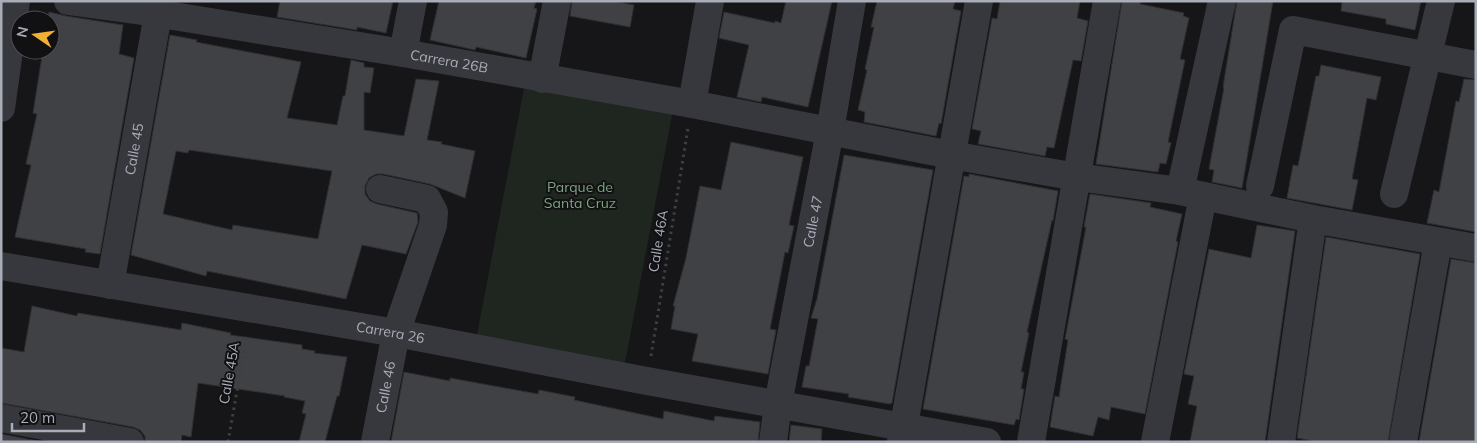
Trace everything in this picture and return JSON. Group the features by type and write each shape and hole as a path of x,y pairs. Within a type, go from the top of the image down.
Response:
{"street":[{"path":"1,108 16,1"},
{"name":"Carrera 26B","path":"68,1 148,9 403,53 692,104 951,155 1192,194 1313,219 1476,248"},
{"path":"403,53 413,1"},
{"path":"542,79 557,1"},
{"path":"692,104 710,1"},
{"name":"Calle 47","path":"773,442 778,404 830,131 852,1"},
{"path":"903,434 979,1"},
{"path":"1031,442 1107,1"},
{"path":"1155,442 1222,1"},
{"path":"1394,194 1429,57 1441,1"},
{"name":"Calle 45","path":"110,285 148,9"},
{"path":"1260,186 1293,30 1476,65"},
{"name":"Calle 46","path":"375,442 396,333 433,225 434,212 426,199 380,190"},
{"path":"1281,442 1313,219"},
{"path":"1403,442 1438,242"},
{"name":"Carrera 26","path":"1,266 396,333 647,382 778,404 903,434 987,442"},
{"path":"1,418 130,442"}],"path":[{"name":"Calle 46A","path":"647,382 692,104"},
{"name":"Calle 45A","path":"228,442 251,309"}],"green space":[{"name":"Parque de Santa Cruz","path":"525,83 673,110 624,368 476,340"}],"building":[{"path":"280,1 393,1 386,33 357,27 357,30 277,17"},
{"path":"439,1 536,1 534,8 537,9 526,58 476,47 475,50 430,40"},
{"path":"572,1 612,1 634,5 630,27 570,16"},
{"path":"786,1 832,1 808,107 762,97 761,102 737,97 749,45 719,38 724,12 781,23"},
{"path":"877,1 955,1 953,9 961,11 941,124 939,123 936,136 864,122 865,112 858,110 867,70 865,69 874,27 871,27"},
{"path":"1000,1 1080,1 1077,18 1088,21 1081,61 1073,60 1054,148 1047,147 1045,156 978,144 981,131 972,129 992,18 997,19"},
{"path":"1122,1 1141,1 1140,4 1184,13 1183,16 1189,18 1180,59 1185,60 1168,142 1171,143 1166,164 1160,163 1158,172 1096,164"},
{"path":"1237,1 1273,1 1242,188 1212,182 1214,170 1209,169"},
{"path":"1342,1 1421,1 1415,30 1386,24 1386,19 1341,11"},
{"path":"60,15 123,25 119,54 134,58 100,254 85,252 86,249 15,237 31,165 26,164 37,114 33,113 41,60 60,60"},
{"path":"170,35 197,40 196,42 301,62 287,118 337,125 343,96 345,96 351,60 364,63 364,67 374,68 370,93 364,92 364,130 404,136 416,79 439,81 427,140 475,151 465,198 430,184 383,174 376,174 369,178 365,186 365,194 370,201 417,213 418,222 406,254 362,245 346,299 207,271 206,276 131,255","holes":["189,150 332,171 318,239 233,225 232,230 163,214 176,151 188,153"]},
{"path":"1321,65 1381,77 1376,100 1367,98 1352,179 1358,180 1352,210 1287,198 1293,165 1298,166 1316,76 1319,76"},
{"path":"1464,79 1476,80 1476,232 1427,223 1434,190 1439,192 1456,101 1459,102"},
{"path":"731,142 803,157 789,225 794,226 788,253 785,252 770,329 776,330 768,374 692,361 698,334 671,329 675,306 673,306 686,258 700,186 721,190"},
{"path":"844,155 933,170 892,403 890,404 848,397 849,394 802,387 806,366 809,366 818,319 811,318 817,299"},
{"path":"969,174 1058,191 1053,221 1027,332 1029,333 1021,372 1024,372 1021,389 1024,389 1019,420 1016,419 1014,425 923,409 964,176 969,177"},
{"path":"1090,194 1151,203 1150,207 1182,214 1145,414 1111,407 1109,420 1098,417 1093,436 1050,427 1055,396 1059,397 1068,340 1065,339 1086,227 1084,227"},
{"path":"1257,225 1295,231 1265,442 1190,442 1197,406 1188,404 1194,376 1184,374 1209,249 1251,258"},
{"path":"1326,237 1420,254 1388,442 1318,442 1297,438"},
{"path":"1451,259 1476,263 1476,442 1419,442"},
{"path":"32,306 77,316 78,313 181,330 182,323 231,333 230,335 302,345 302,349 315,351 314,353 347,357 339,396 337,396 325,442 299,442 306,414 302,413 305,401 285,396 198,383 191,437 182,435 181,442 145,442 145,436 140,430 133,427 1,403 1,348 24,352"},
{"path":"404,372 450,381 450,378 538,394 539,390 575,397 574,400 663,419 664,411 714,421 715,416 760,422 758,442 391,442"},
{"path":"791,425 822,429 821,442 789,442"},
{"path":"1,434 43,442 1,442"}]}
